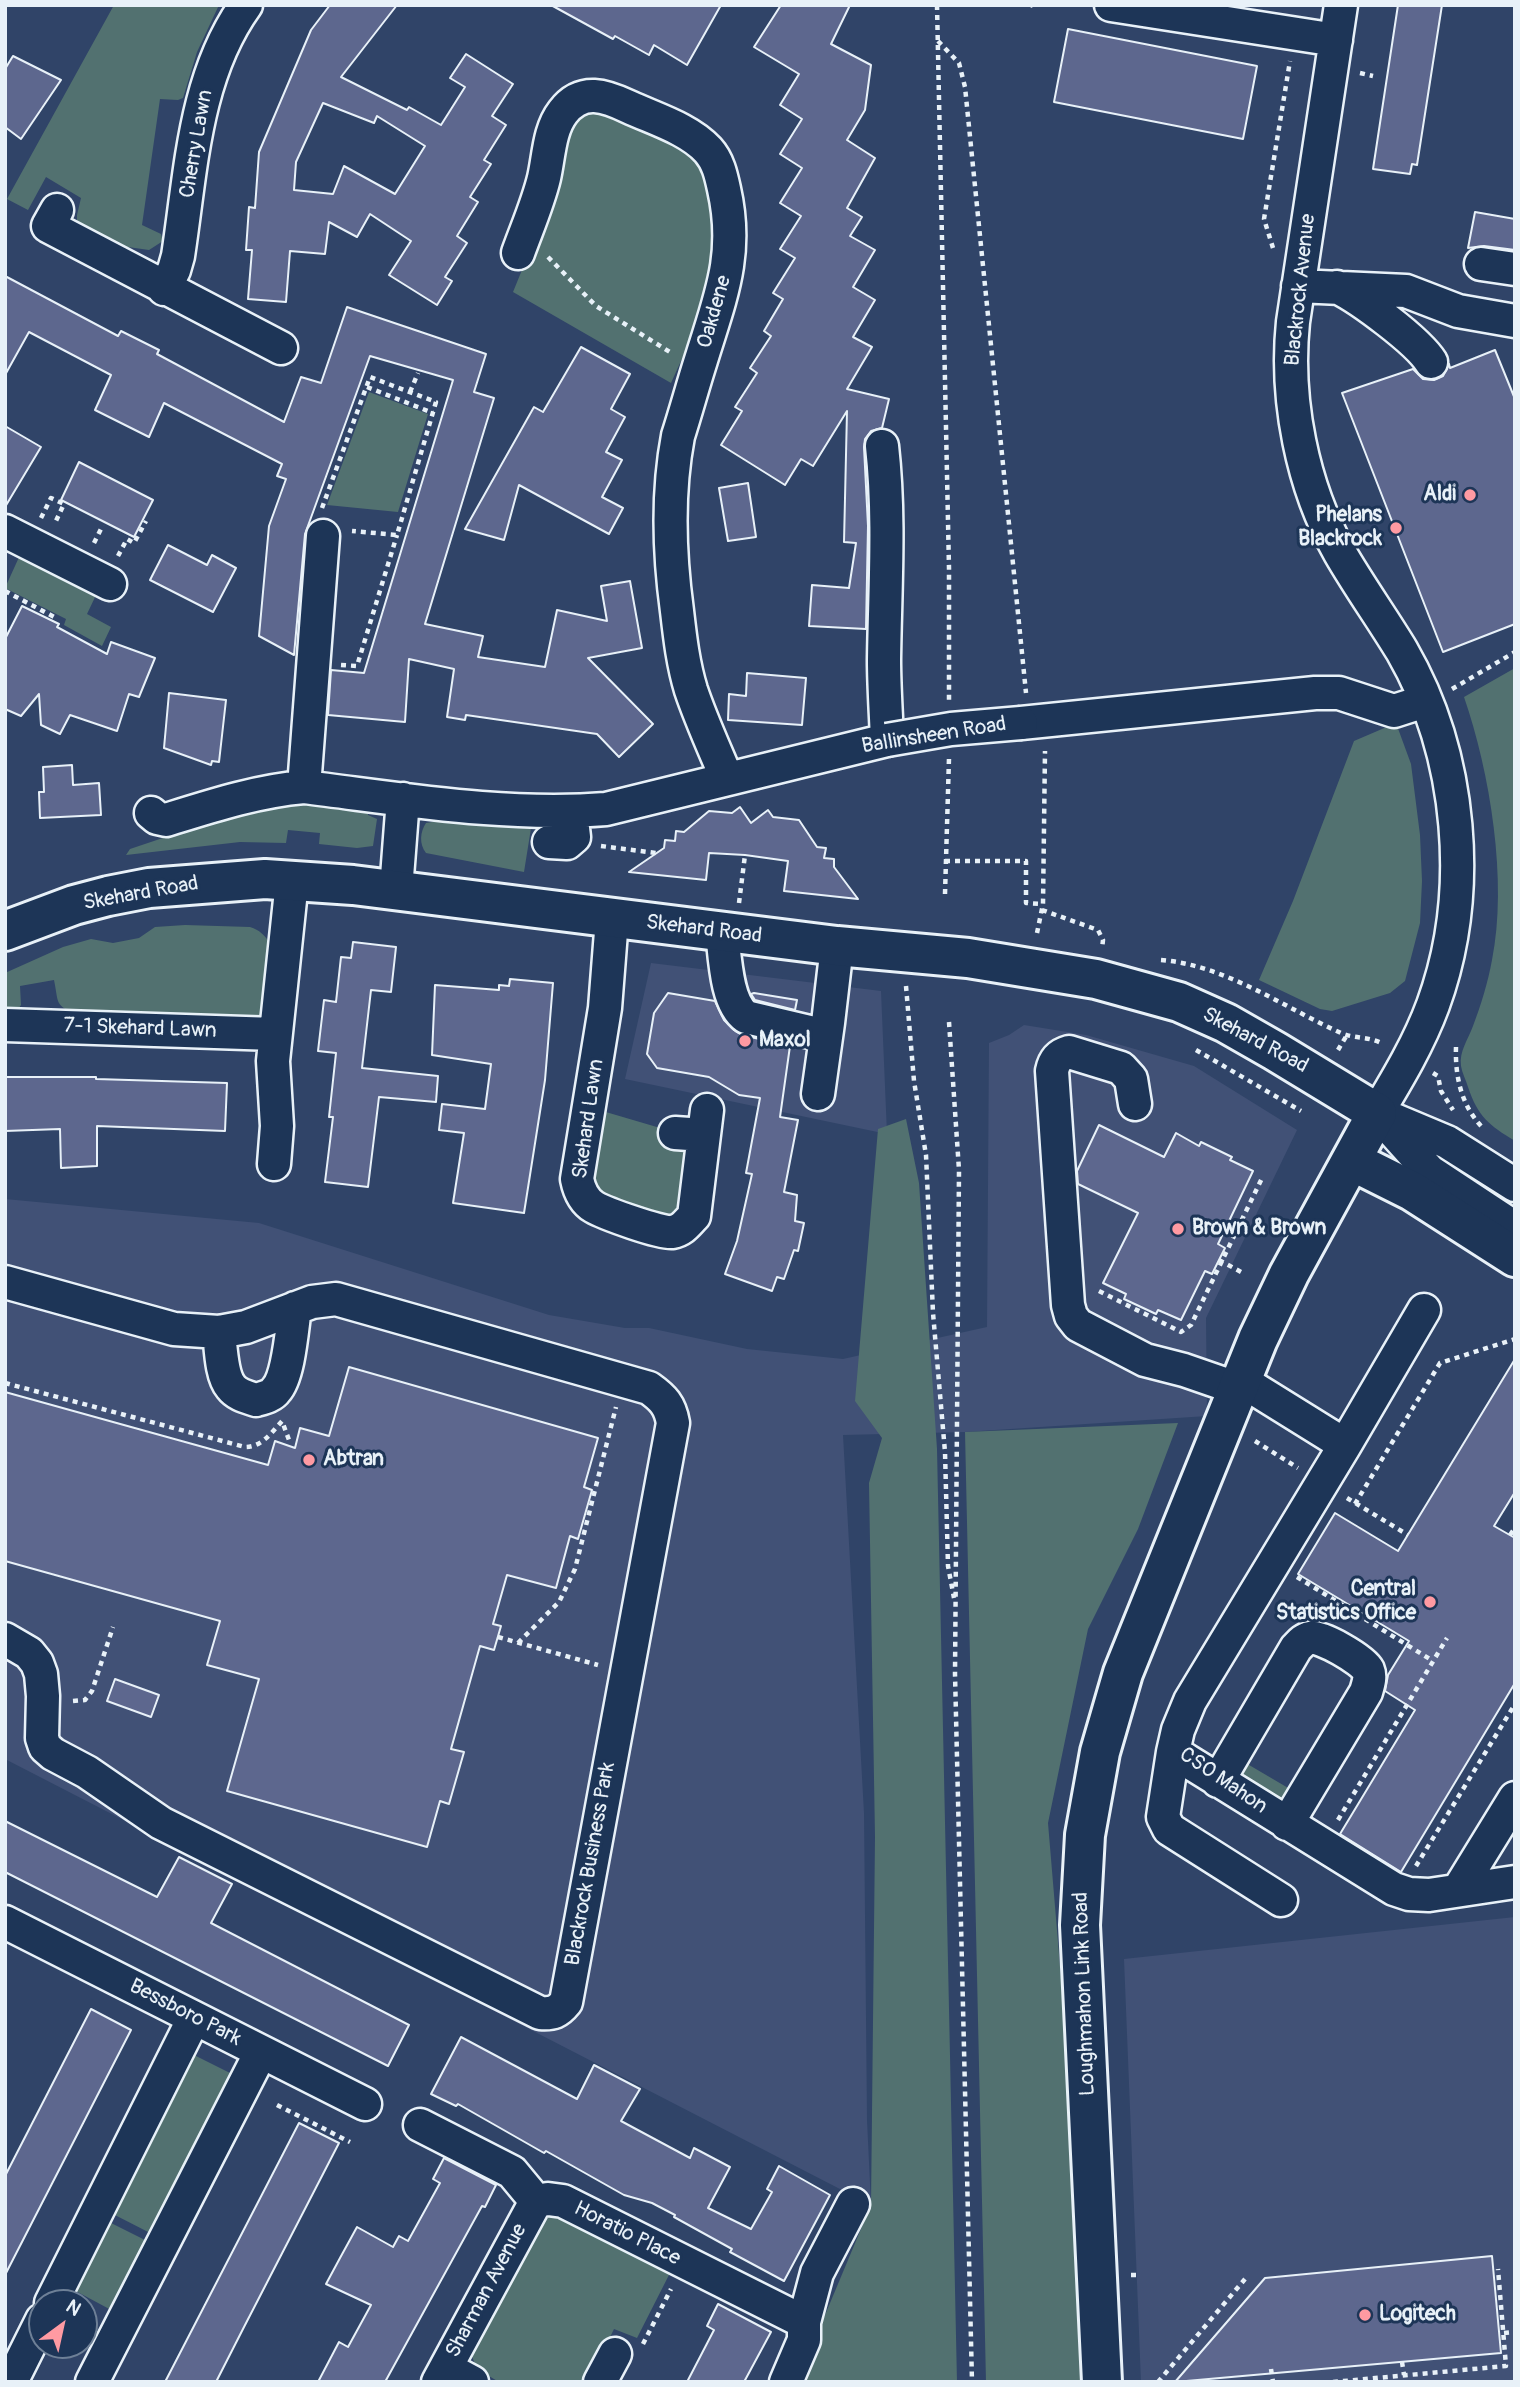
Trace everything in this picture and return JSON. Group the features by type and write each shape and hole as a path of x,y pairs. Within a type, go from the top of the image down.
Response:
{"main road":[{"name":"Skehard Road","path":"5,931 74,905 149,888 265,879 396,890 612,919 731,918 836,946 968,958 1096,979 1179,1002 1250,1037 1377,1113"},
{"name":"Loughmahon Link Road","path":"1102,2382 1080,1925 1084,1835 1100,1752 1123,1673 1258,1339 1289,1274 1377,1113"},
{"path":"1352,1161 1412,1191 1515,1256"}],"street":[{"name":"Cherry Lawn","path":"164,289 174,271 178,256 196,138 209,79 219,52 246,5"},
{"path":"1111,5 1336,40"},
{"name":"Blackrock Avenue","path":"1342,5 1298,286 1291,378 1298,429 1314,493 1339,550 1403,653 1435,697 1440,745 1454,805 1458,861 1456,898 1447,957 1434,1004 1409,1059 1377,1113"},
{"name":"Oakdene","path":"522,244 544,177 558,118 576,101 594,96 610,98 688,135 700,143 716,162 731,233 728,271 678,436 673,460 670,533 680,635 691,689 727,779"},
{"path":"57,209 48,226 281,348"},
{"path":"1481,264 1515,269"},
{"path":"1298,286 1406,290 1458,311 1515,321"},
{"path":"1336,287 1351,293 1412,341 1431,362"},
{"path":"882,446 886,487 887,587 884,661 887,740"},
{"path":"5,531 112,574"},
{"path":"304,787 322,532"},
{"name":"Ballinsheen Road","path":"151,813 166,820 255,795 304,787 484,807 565,830 606,809 887,740 951,729 1315,693 1339,693 1394,711 1435,697"},
{"path":"396,890 403,799"},
{"path":"274,1164 277,1126 273,1061 292,881"},
{"path":"731,918 731,992 738,1012 746,1017 814,1033 825,1028 828,1023"},
{"name":"Skehard Lawn","path":"612,919 605,1008 577,1179 579,1188 593,1206 663,1232 683,1228 694,1216 695,1126"},
{"path":"818,1094 836,946"},
{"name":"7-1 Skehard Lawn","path":"5,1025 275,1034"},
{"path":"1135,1104 1131,1079 1121,1068 1069,1052 1054,1063 1053,1085 1068,1305 1071,1316 1088,1332 1145,1360 1240,1385 1345,1445"},
{"name":"Skehard Road","path":"1377,1113 1447,1142 1515,1185"},
{"name":"Skehard Road","path":"1377,1113 1429,1171 1515,1228"},
{"name":"Blackrock Business Park","path":"5,1282 174,1329 219,1332 246,1327 312,1302 336,1299 649,1388 671,1408 673,1423 566,2002 559,2011 551,2014 540,2013 161,1822 87,1772 53,1754 45,1747 41,1738 43,1696 37,1663 29,1653 5,1639"},
{"path":"219,1332 230,1387 241,1395 256,1400 276,1391 280,1382 287,1364 295,1308"},
{"name":"CSO Mahon","path":"1424,1310 1190,1701 1178,1730 1173,1752 1394,1889 1409,1894 1429,1895 1515,1882"},
{"path":"1218,1781 1296,1648 1305,1640 1312,1636 1320,1638 1363,1663 1368,1671 1369,1683 1366,1692 1287,1824"},
{"path":"1173,1752 1163,1817 1169,1829 1281,1900"},
{"path":"1459,1889 1515,1798"},
{"name":"Bessboro Park","path":"5,1922 365,2104"},
{"path":"58,2289 194,2018"},
{"path":"92,2382 261,2052"},
{"path":"420,2125 512,2172 536,2201"},
{"name":"Horatio Place","path":"536,2201 563,2201 804,2322"},
{"name":"Sharman Avenue","path":"452,2377 536,2201"},
{"path":"786,2382 804,2340 804,2322 817,2273 853,2204"},
{"path":"600,2382 629,2350"},
{"path":"15,2380 28,2351"}],"path":[{"path":"937,5 949,554 949,704"},
{"path":"937,41 959,63 965,87 1027,723 1044,731 1042,907 1037,933"},
{"path":"522,244 596,306 698,369"},
{"path":"410,392 418,373"},
{"path":"314,662 357,666 397,535 436,402 370,377 318,519 322,532 397,535"},
{"path":"367,387 433,413"},
{"path":"37,526 51,498 64,504 50,533"},
{"path":"112,574 127,540 134,543 146,521"},
{"path":"89,553 103,525"},
{"path":"5,591 58,619"},
{"path":"1435,697 1515,652"},
{"path":"945,894 949,745"},
{"path":"565,830 598,846 656,853"},
{"path":"731,918 745,855"},
{"path":"945,860 1026,861 1026,903 1098,930 1103,940 1102,954"},
{"path":"906,954 914,1081 926,1154 933,1313 945,1452 948,1566 956,1609"},
{"path":"1301,1015 1347,1035 1373,1038 1391,1048"},
{"path":"949,1022 959,1170 955,1674 972,2382"},
{"path":"1340,1046 1347,1035"},
{"path":"1187,1045 1301,1111"},
{"path":"1456,1047 1457,1081 1471,1114 1485,1129"},
{"path":"1430,1072 1438,1076 1445,1099 1460,1115"},
{"path":"1468,1122 1480,1135"},
{"path":"1100,1291 1181,1332 1191,1325 1263,1177"},
{"path":"1221,1261 1243,1273"},
{"path":"1355,1504 1440,1363 1515,1339"},
{"path":"518,1643 559,1602 575,1569 622,1380"},
{"path":"5,1383 245,1447 261,1444 282,1421 289,1440"},
{"path":"1338,1493 1408,1535"},
{"path":"1510,1535 1515,1528"},
{"path":"1289,1572 1433,1661"},
{"path":"43,1696 80,1702 85,1700 92,1692 113,1626"},
{"path":"498,1637 601,1666 616,1668 628,1664"},
{"path":"1336,1826 1447,1638"},
{"path":"1410,1876 1515,1704"},
{"path":"277,2105 350,2142"},
{"path":"629,2350 684,2263"},
{"path":"1332,2382 1506,2366 1498,2269"},
{"path":"1131,2275 1140,2275"},
{"path":"1158,2382 1245,2279"},
{"path":"1504,2333 1515,2332"},
{"path":"1402,2362 1404,2375"},
{"path":"1271,2369 1273,2382"}],"shaded area":[{"path":"651,963 881,991 887,1134 625,1079"},
{"path":"1024,1025 1086,1035 1194,1066 1297,1130 1206,1318 1207,1416 965,1432 843,1435 864,1813 867,2120 871,2205 5,1759 5,1199 259,1223 549,1315 625,1328 649,1328 747,1349 843,1359 987,1327 989,1043"},
{"path":"1515,1917 1515,2382 1141,2382 1124,1959"}],"green space":[{"path":"114,5 219,5 197,52 183,98 160,99 142,225 161,234 163,241 149,250 128,247 125,255 77,226 81,198 46,177 28,210 7,199"},
{"path":"604,111 686,148 704,166 719,248 695,330 671,383 513,292 555,189 572,121 592,112"},
{"path":"369,392 428,414 398,512 327,505"},
{"path":"20,555 97,593 87,614 111,627 102,646 64,625 66,619 5,588"},
{"path":"1515,668 1515,1141 1491,1125 1480,1113 1462,1071 1461,1061 1492,960 1498,897 1489,793 1464,697"},
{"path":"1396,723 1411,764 1420,835 1422,881 1420,923 1405,981 1390,993 1332,1011 1320,1009 1259,980 1293,901 1354,741"},
{"path":"273,801 369,805 368,815 377,819 373,846 357,848 319,844 320,833 288,830 286,843 240,842 126,855 130,849"},
{"path":"439,815 532,822 524,872 426,853 421,842 422,830 426,823 438,821"},
{"path":"155,927 250,927 266,938 270,943 265,1023 78,1015 61,1006 54,980 20,986 21,1005 17,1011 5,1014 5,973 63,947 91,939 113,943 139,938"},
{"path":"599,1110 667,1130 685,1144 687,1180 683,1204 678,1210 664,1216 603,1197 592,1182"},
{"path":"906,1119 919,1183 937,1449 957,2382 797,2382 871,2205 875,1837 869,1483 882,1438 855,1401 878,1129"},
{"path":"1178,1423 1138,1529 1088,1629 1048,1823 1073,2121 1081,2382 986,2382 965,1432"},
{"path":"1244,1762 1295,1792 1283,1802 1243,1779 1241,1773"},
{"path":"192,2054 234,2075 152,2234 111,2213"},
{"path":"563,2216 671,2271 637,2338 614,2329 588,2382 499,2382 477,2369 469,2349 542,2219"},
{"path":"107,2221 147,2241 113,2311 98,2303 98,2289 72,2289"}],"building":[{"path":"330,5 397,5 341,77 407,110 409,107 441,125 465,87 450,78 466,54 513,84 492,116 506,125 484,160 491,164 470,197 478,202 457,236 467,243 445,277 452,281 437,305 389,275 411,241 370,214 357,237 329,222 325,254 290,251 286,302 248,299 252,250 246,250 249,207 255,208 259,152 311,30","holes":["323,103 374,123 377,116 425,146 395,194 344,166 333,194 294,190 296,162"]},
{"path":"551,5 721,5 687,65 654,45 649,55 615,36 613,39"},
{"path":"781,5 850,5 831,44 871,65 865,110 847,140 875,158 847,208 862,217 850,236 875,250 853,287 875,300 853,337 872,347 847,389 889,399 882,428 871,431 865,439 864,447 868,526 866,629 809,626 812,585 849,588 856,543 844,542 847,411 813,466 801,459 785,485 721,445 742,411 735,407 757,373 750,368 771,336 764,331 783,299 773,293 795,258 780,249 801,216 780,203 802,168 780,154 802,119 780,105 799,74 754,47"},
{"path":"1398,5 1442,5 1417,165 1412,164 1410,174 1373,169"},
{"path":"1068,29 1257,66 1243,139 1054,102"},
{"path":"13,56 61,80 21,139 5,127 5,69"},
{"path":"1475,212 1515,219 1515,250 1484,246 1468,248"},
{"path":"5,276 118,336 121,331 159,350 157,354 284,422 301,377 321,383 347,307 486,354 474,392 494,398 425,624 483,636 478,657 545,667 557,610 607,621 601,586 630,581 642,648 588,658 653,724 619,757 597,734 466,715 465,720 447,717 454,669 409,659 405,722 328,715 331,670 364,673 453,380 370,356 305,534 294,655 259,636 269,526 286,479 277,476 282,464 164,403 149,437 95,410 111,375 29,332 5,375"},
{"path":"581,347 630,374 611,409 625,417 606,452 622,460 602,497 623,508 609,534 519,485 504,540 465,529 534,407 543,412"},
{"path":"1495,350 1515,399 1515,624 1443,652 1342,393 1413,369 1423,379 1434,380 1443,376 1449,364 1450,368"},
{"path":"5,426 41,447 5,507"},
{"path":"79,462 153,500 134,537 61,500"},
{"path":"748,483 756,537 728,541 719,488"},
{"path":"168,545 207,565 212,555 236,568 213,612 150,580"},
{"path":"22,606 59,624 57,627 107,654 111,642 155,658 139,697 129,694 117,731 70,715 60,734 41,725 39,694 21,716 5,709 5,639"},
{"path":"747,673 806,678 802,725 728,720 729,694 746,696"},
{"path":"169,693 226,700 219,762 212,761 211,765 164,748"},
{"path":"72,765 73,785 99,783 101,815 40,818 39,792 44,792 43,767"},
{"path":"740,807 751,823 768,810 773,817 799,820 817,847 826,848 824,858 834,859 834,867 858,899 784,891 788,861 745,855 709,853 706,880 629,872 664,848 665,840 675,841 676,831 684,832 709,811 732,813"},
{"path":"353,942 396,947 391,992 371,990 362,1068 438,1076 436,1102 379,1097 368,1187 325,1182 333,1117 329,1117 336,1053 318,1051 324,1000 336,1002 341,957 351,958"},
{"path":"510,979 553,983 545,1080 524,1213 453,1203 464,1133 439,1130 442,1104 485,1109 491,1064 432,1055 435,985 499,990 499,985 509,986"},
{"path":"668,993 715,1001 724,1020 742,1035 790,1046 780,1117 798,1120 784,1192 797,1195 795,1221 804,1223 798,1251 794,1250 784,1279 777,1277 772,1291 725,1274 737,1241 752,1174 746,1173 760,1098 739,1095 709,1077 657,1068 647,1054 654,1013"},
{"path":"751,994 797,1000 795,1010 755,1000"},
{"path":"5,1077 96,1077 227,1083 225,1131 97,1126 97,1166 61,1168 60,1129 5,1131"},
{"name":"Brown & Brown","path":"1099,1125 1164,1157 1176,1133 1199,1146 1201,1142 1232,1157 1230,1160 1253,1171 1218,1244 1225,1248 1212,1274 1205,1271 1181,1320 1158,1310 1156,1314 1124,1299 1126,1294 1103,1283 1138,1213 1078,1184 1077,1171"},
{"name":"Central Statistics Office","path":"1515,1359 1515,1492 1494,1526 1515,1538 1515,1683 1401,1872 1340,1834 1415,1710 1385,1691 1388,1675 1409,1641 1298,1574 1335,1513 1398,1551"},
{"path":"349,1367 598,1438 584,1487 592,1490 578,1539 570,1536 556,1588 507,1575 493,1624 501,1626 494,1650 480,1646 451,1749 464,1752 449,1804 440,1801 427,1847 227,1791 259,1679 207,1665 220,1621 5,1561 5,1392 268,1465 275,1441 295,1448 300,1428 329,1436"},
{"path":"115,1679 159,1695 151,1717 107,1701"},
{"path":"5,1821 157,1897 179,1857 232,1884 211,1923 409,2025 388,2066 5,1872"},
{"path":"91,2009 131,2030 5,2275 5,2176"},
{"path":"461,2037 577,2099 594,2065 640,2089 621,2121 690,2158 694,2148 730,2167 708,2208 751,2229 772,2192 767,2189 779,2166 830,2195 784,2281 730,2252 732,2249 674,2217 675,2215 652,2203 624,2195 458,2104 456,2106 431,2094"},
{"path":"299,2123 339,2143 216,2382 165,2382"},
{"path":"444,2158 496,2185 485,2207 482,2206 385,2382 318,2382 339,2342 348,2347 371,2305 326,2284 357,2227 393,2247 399,2236 408,2241 440,2183 433,2179"},
{"name":"Logitech","path":"1492,2256 1501,2353 1175,2382 1265,2278"},
{"path":"718,2304 771,2332 744,2382 687,2382 714,2330 707,2326"}],"place":[{"name":"Aldi","path":"1470,495"},
{"name":"Phelans Blackrock","path":"1396,528"},
{"name":"Maxol","path":"745,1041"},
{"name":"Brown & Brown","path":"1178,1229"},
{"name":"Abtran","path":"309,1460"},
{"name":"Central Statistics Office","path":"1430,1602"},
{"name":"Logitech","path":"1365,2315"}]}
